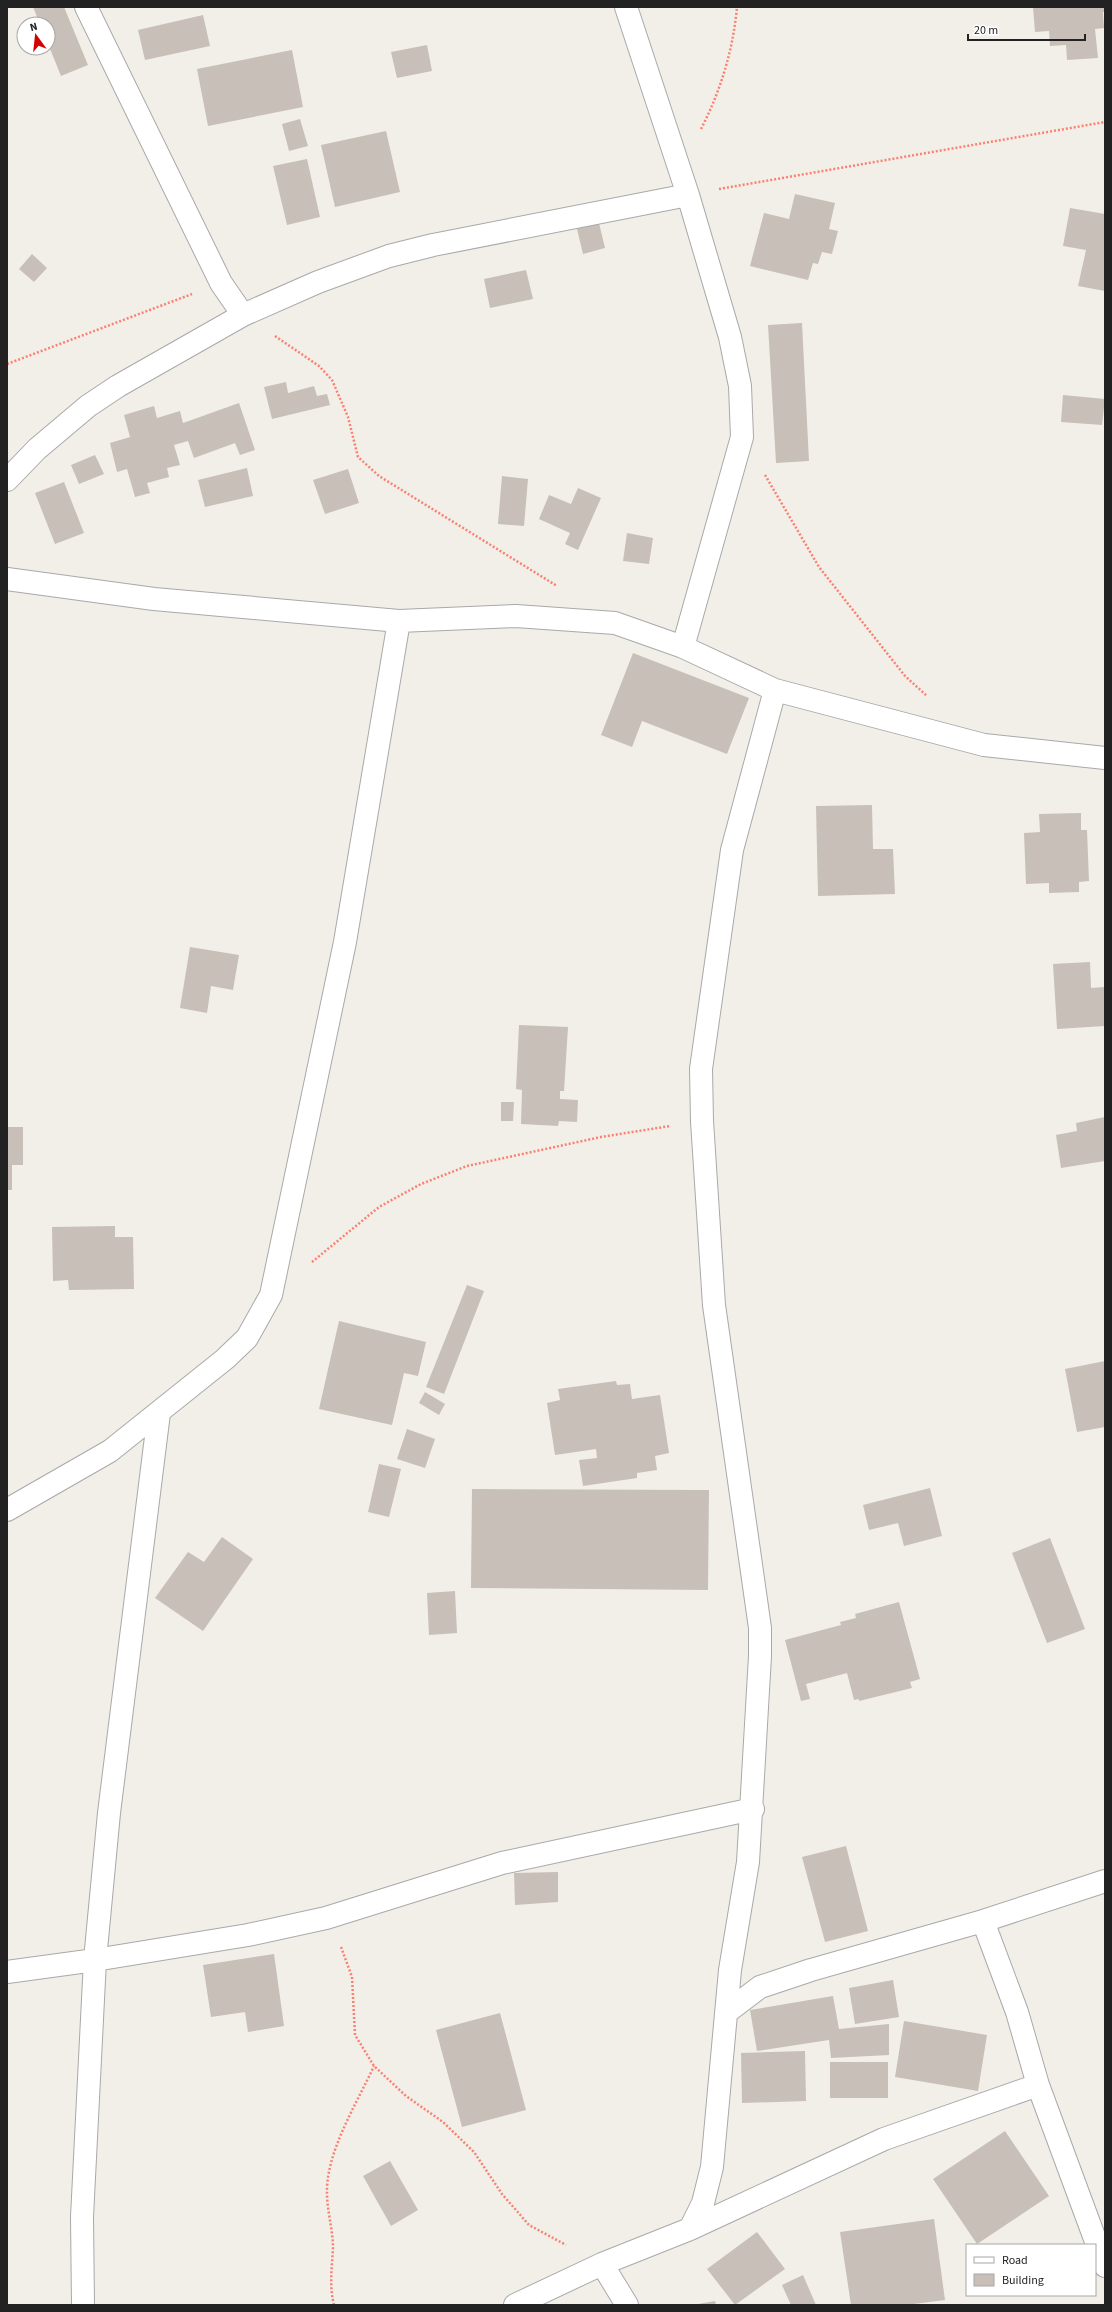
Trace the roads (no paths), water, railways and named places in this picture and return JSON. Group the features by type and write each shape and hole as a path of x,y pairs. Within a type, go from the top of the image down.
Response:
{"street":[{"path":"86,7 221,283 243,315"},
{"path":"626,7 680,168 730,337 740,386 742,437 683,647"},
{"path":"7,480 38,449 88,406 142,372 243,315 318,282 389,256 433,245 688,195"},
{"path":"7,579 154,599 399,621 516,616 615,623 683,647 775,690 984,745 1105,758"},
{"path":"7,1510 110,1451 159,1413 247,1338 271,1295 345,942 399,621"},
{"path":"690,2229 703,2203 712,2167 730,1970 748,1862 753,1809 760,1628 714,1305 702,1121 701,1069 732,850 775,690"},
{"path":"83,2305 82,2217 95,1960 109,1813 159,1413"},
{"path":"7,1972 95,1960 248,1935 326,1918 502,1863 753,1809"},
{"path":"727,2012 760,1987 811,1970 983,1921 1105,1881"},
{"path":"983,1921 1017,2012 1038,2084 1105,2266"},
{"path":"515,2305 602,2264 690,2229 884,2140 1038,2084"},
{"path":"602,2264 627,2305"}]}
